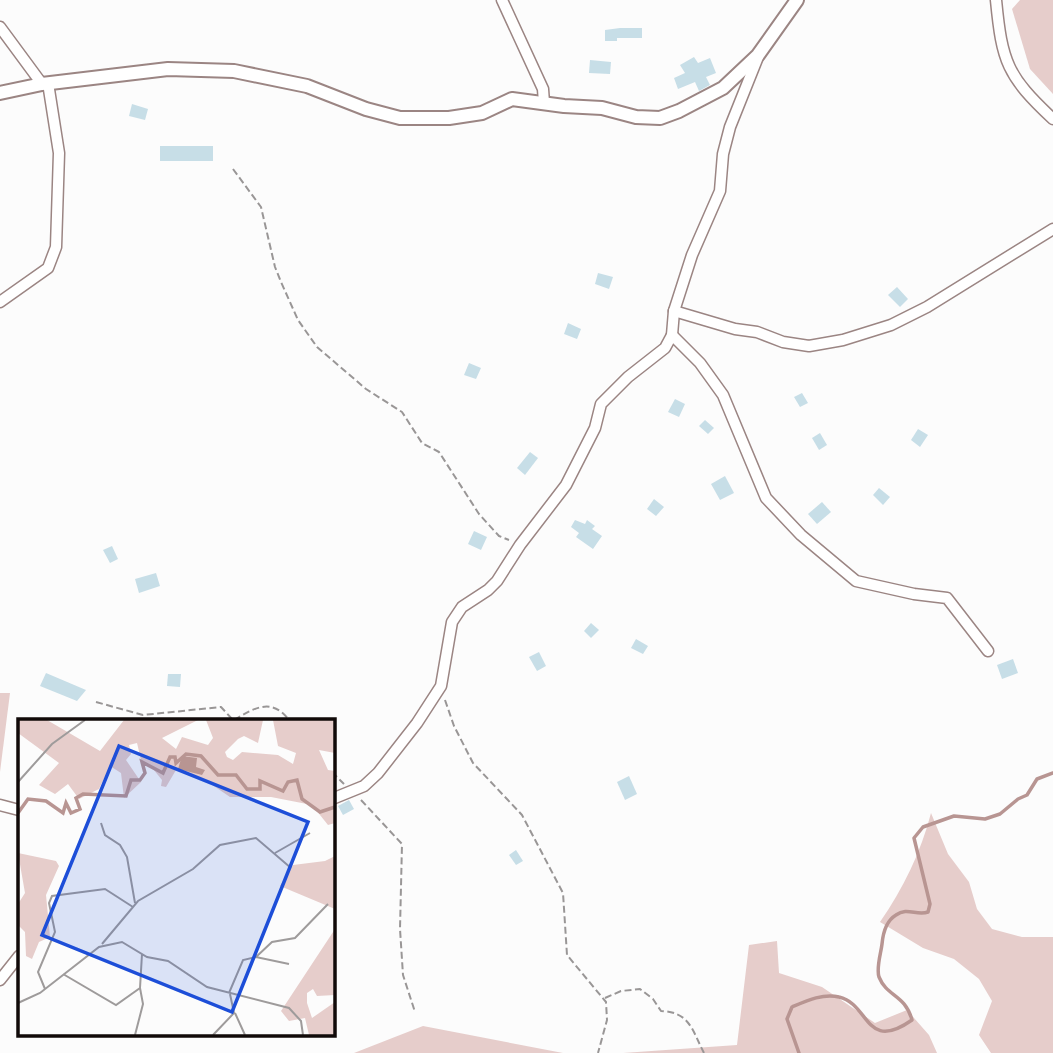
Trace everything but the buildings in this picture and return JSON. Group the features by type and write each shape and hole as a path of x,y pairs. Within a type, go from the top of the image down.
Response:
{"street":[{"path":"502,0 543,89 544,103"},
{"path":"0,93 45,83 168,69 234,71 307,86 366,109 400,118 449,118 482,113 512,99 602,108 636,117 660,118 723,88 758,55 797,0"},
{"path":"996,0 1000,40 1010,72 1030,97 1053,119"},
{"path":"0,27 45,83 60,153 55,247 48,268 0,302"},
{"path":"334,798 364,786 378,773 418,723 441,686 452,622 462,607 497,581 520,545 566,485 595,428 601,404 628,377 665,348 672,335 674,311 692,255 720,191 723,154 730,127 758,55"},
{"path":"674,311 735,329 757,332 783,342 809,346 843,340 891,325 927,307 1053,229"},
{"path":"672,335 700,363 723,395 766,498 801,536 856,581 914,594 947,598 988,650"},
{"path":"0,805 18,810"},
{"path":"0,980 18,957"}],"path":[{"path":"233,169 261,207 281,282 298,320 317,347 366,389 402,412 422,443 439,452 479,514 499,536 520,545"},
{"path":"441,686 454,726 473,763 522,815 563,893 566,955 606,1002 607,1020 598,1053"},
{"path":"96,702 144,715 220,707 232,719"},
{"path":"235,719 258,706 277,709 288,719"},
{"path":"334,774 402,844 400,929 403,975 415,1012"},
{"path":"604,999 621,991 640,989 653,999 661,1011 677,1012 687,1020 704,1053"}],"shaded area":[{"path":"1020,0 1053,0 1053,94 1030,69 1012,9"},
{"path":"0,693 10,693 0,772"},
{"path":"931,813 948,854 969,882 977,909 992,929 1022,937 1053,937 1053,1053 991,1053 979,1035 992,1001 979,979 954,959 923,948 880,922 910,870"},
{"path":"777,941 779,973 822,987 875,1023 907,1010 929,1035 937,1053 623,1053 737,1045 749,945"},
{"path":"423,1026 563,1053 354,1053"}],"waterway":[{"path":"799,1053 787,1019 792,1007 815,998 833,996 849,1001 876,1029 897,1029 912,1020 901,1000 882,984 878,969 883,936 890,921 904,912 928,912 930,904 914,838 923,827 954,816 985,819 1000,814 1027,795 1037,779 1053,773"}]}
